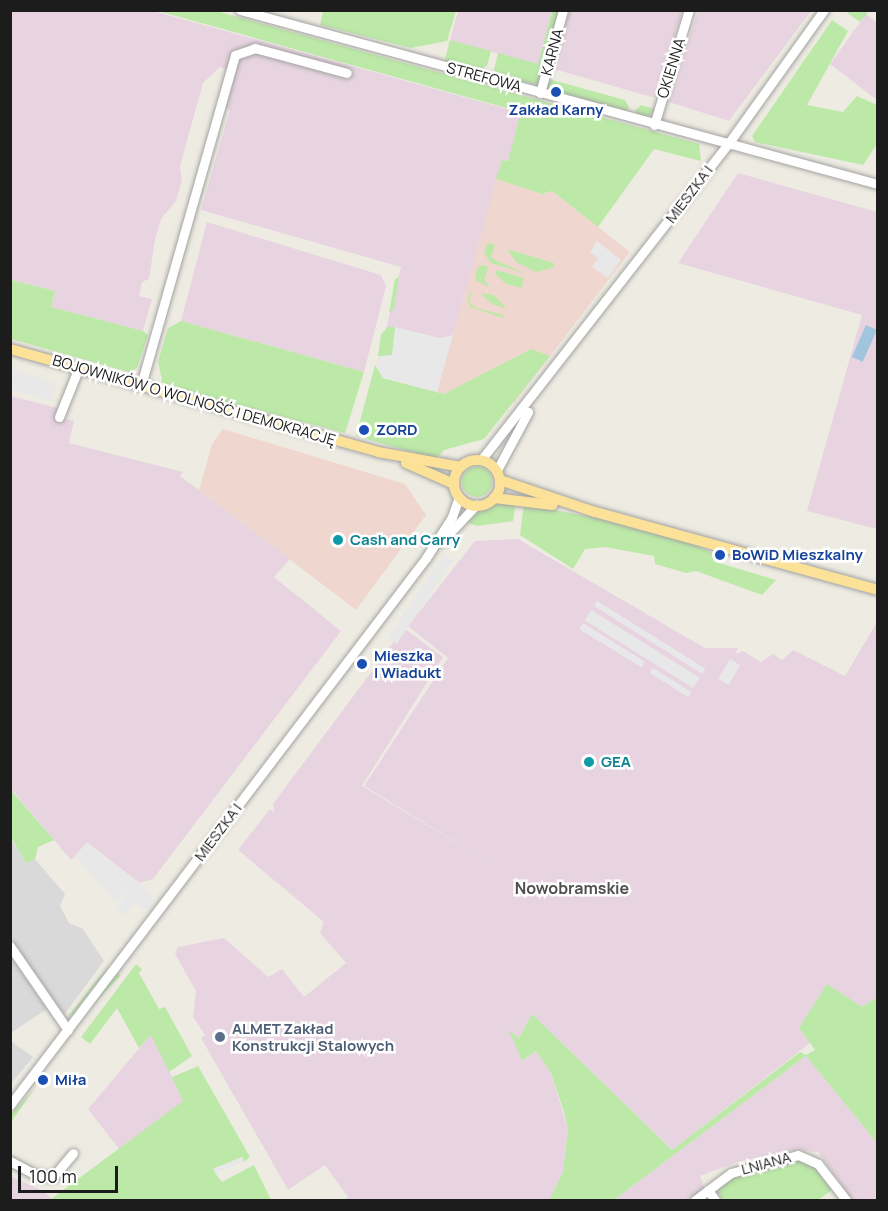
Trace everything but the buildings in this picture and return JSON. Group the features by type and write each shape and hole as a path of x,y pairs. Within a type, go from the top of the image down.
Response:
{"main road":[{"name":"BOJOWNIKÓW O WOLNOŚĆ I DEMOKRACJĘ","path":"10,349 378,452 461,467"},
{"name":"BOJOWNIKÓW O WOLNOŚĆ I DEMOKRACJĘ","path":"378,452 454,484"},
{"path":"595,512 494,498 476,505 459,496 454,484 461,467 481,460 498,475 595,512 878,591"},
{"path":"494,498 498,475"}],"street":[{"name":"STREFOWA","path":"240,10 878,183"},
{"name":"KARNA","path":"540,93 563,10"},
{"name":"OKIENNA","path":"654,124 689,10"},
{"name":"MIESZKA I","path":"481,460 550,376 728,144 824,10"},
{"path":"141,384 235,55 255,48 347,73"},
{"path":"59,417 79,368"},
{"name":"MIESZKA I","path":"498,475 550,376"},
{"name":"MIESZKA I","path":"10,1105 426,558 452,517 459,496"},
{"name":"MIESZKA I","path":"426,558 476,505"},
{"path":"10,946 68,1030"},
{"path":"10,1161 34,1174 53,1177 73,1153"},
{"name":"LNIANA","path":"695,1200 731,1173 798,1155 818,1164 846,1200"},
{"path":"708,1190 715,1200"}],"shaded area":[{"path":"11,11 153,11 522,113 508,161 502,160 437,392 377,367 401,267 201,210 230,110 223,107 233,71 220,67 203,83 180,166 182,180 176,201 161,219 149,279 142,282 139,296 152,299 143,331 51,307 55,291 11,280"},
{"path":"458,11 552,11 538,65 450,40"},
{"path":"569,11 682,11 655,98 554,69"},
{"path":"698,11 811,11 729,121 669,102"},
{"path":"866,14 877,23 877,100 830,64"},
{"path":"738,173 877,212 877,529 807,511 862,315 678,263"},
{"path":"496,179 542,194 552,191 630,252 514,403 467,401 437,392"},
{"path":"207,222 381,275 386,286 364,372 181,321"},
{"path":"597,241 621,260 608,278 592,267 598,258 590,252"},
{"path":"395,327 440,338 453,335 437,392 383,378 377,367 380,356 392,355"},
{"path":"11,369 57,383 51,401 10,389"},
{"path":"10,396 58,408 56,416 74,421 69,443 183,472 180,476 290,559 274,577 341,631 153,879 140,883 87,843 71,860 11,789"},
{"path":"223,429 405,484 426,515 356,610 199,490 212,444"},
{"path":"518,539 705,648 738,648 735,654 743,651 761,662 773,654 782,660 793,650 845,676 877,622 877,997 862,1007 799,1028 810,1043 672,1150 532,1014 519,1038 511,1031 523,1061 536,1051 551,1073 568,1129 563,1172 549,1200 344,1200 348,1197 325,1165 288,1190 201,1038 205,1035 193,1017 196,991 175,954 178,947 224,938 268,977 282,969 304,997 346,963 320,933 324,922 238,850 270,809 274,812 273,804 404,628 443,657 362,786 510,875 364,786 448,658 408,626 475,541"},
{"path":"444,554 453,560 397,644 388,638"},
{"path":"597,601 706,669 702,674 594,606"},
{"path":"591,610 700,678 693,688 585,620"},
{"path":"583,623 645,662 641,668 579,629"},
{"path":"730,659 740,665 728,685 718,679"},
{"path":"653,668 691,692 688,697 650,673"},
{"path":"10,837 26,862 35,859 65,894 60,906 69,923 83,929 104,961 64,1015 11,938"},
{"path":"87,842 149,891 153,901 146,910 135,903 125,916 116,907 128,890 115,901 75,856"},
{"path":"10,956 47,1009 11,1033 10,1033"},
{"path":"151,1034 184,1101 119,1149 88,1109"},
{"path":"11,1041 33,1057 11,1084"},
{"path":"806,1056 877,1143 877,1200 853,1200 818,1152 796,1150 740,1161 700,1176 704,1188 689,1200 614,1200"},
{"path":"242,1157 244,1162 215,1173 213,1169"},
{"path":"10,1176 41,1190 54,1200 11,1200"}],"green space":[{"path":"323,10 456,11 447,41 411,48 320,25"},
{"path":"158,11 216,11 699,144 701,161 654,149 598,227 552,191 542,194 496,179 502,160 508,161 521,112"},
{"path":"552,11 559,11 539,85 498,76 494,69 498,53 538,64"},
{"path":"845,11 869,11 860,22"},
{"path":"832,20 848,31 807,105 843,112 857,96 877,105 877,144 863,165 755,142 752,136"},
{"path":"450,40 491,51 487,66 478,71 444,63"},
{"path":"552,80 625,100 629,107 626,112 546,89 545,84"},
{"path":"641,105 655,109 654,113 644,117 637,115 635,110"},
{"path":"488,243 495,245 491,258 526,274 491,263 484,253"},
{"path":"507,249 554,263 555,267 536,272 516,262"},
{"path":"482,265 488,267 484,280 491,288 475,280 477,268"},
{"path":"497,270 524,278 522,288 506,284 495,274"},
{"path":"399,277 394,309 389,313 395,279"},
{"path":"11,280 55,291 51,307 143,331 148,335 137,368 129,372 11,339"},
{"path":"472,288 469,302 476,308 504,315 503,318 470,307 467,300"},
{"path":"480,293 494,295 507,309 492,304"},
{"path":"181,321 364,372 345,433 163,385 158,362 168,328"},
{"path":"388,327 395,327 397,334 392,356 378,356 381,334"},
{"path":"531,349 550,356 484,439 444,450 436,459 356,436 375,365 383,378 444,394"},
{"path":"477,467 487,472 492,482 487,492 477,497 467,492 462,482 467,472"},
{"path":"498,502 516,503 513,521 477,526 466,522 479,510"},
{"path":"524,504 596,518 688,543 716,554 713,561 776,580 762,595 696,571 686,573 655,564 654,556 605,547 585,549 573,569 520,535"},
{"path":"10,789 54,840 38,847 35,859 26,863 11,837"},
{"path":"136,964 142,969 139,973 159,1009 165,1007 192,1056 169,1072 151,1035 139,1048 117,1008 90,1044 81,1037"},
{"path":"109,966 73,1014 67,1018 95,982"},
{"path":"118,973 121,976 71,1026 68,1023"},
{"path":"827,984 862,1007 877,997 877,1143 806,1056 614,1200 549,1200 563,1172 568,1129 564,1112 551,1073 536,1051 522,1061 509,1030 519,1038 532,1014 672,1150 800,1052 806,1055 815,1050 799,1028"},
{"path":"198,1066 250,1157 244,1162 242,1157 215,1173 222,1182 254,1165 271,1200 51,1199 183,1101 172,1077"},
{"path":"35,1088 11,1122 11,1114"},
{"path":"793,1158 812,1164 832,1190 818,1200 723,1200 717,1192 722,1182"}],"water":[{"path":"866,325 877,330 863,362 852,357"}],"place":[{"name":"Zakład Karny","path":"556,92"},
{"name":"ZORD","path":"364,430"},
{"name":"Cash and Carry","path":"338,540"},
{"name":"BoWiD Mieszkalny","path":"720,555"},
{"name":"Mieszka I Wiadukt","path":"362,664"},
{"name":"GEA","path":"589,762"},
{"name":"ALMET Zakład Konstrukcji Stalowych","path":"220,1037"},
{"name":"Miła","path":"43,1080"}],"district":[{"name":"Nowobramskie","path":"572,888"}]}
